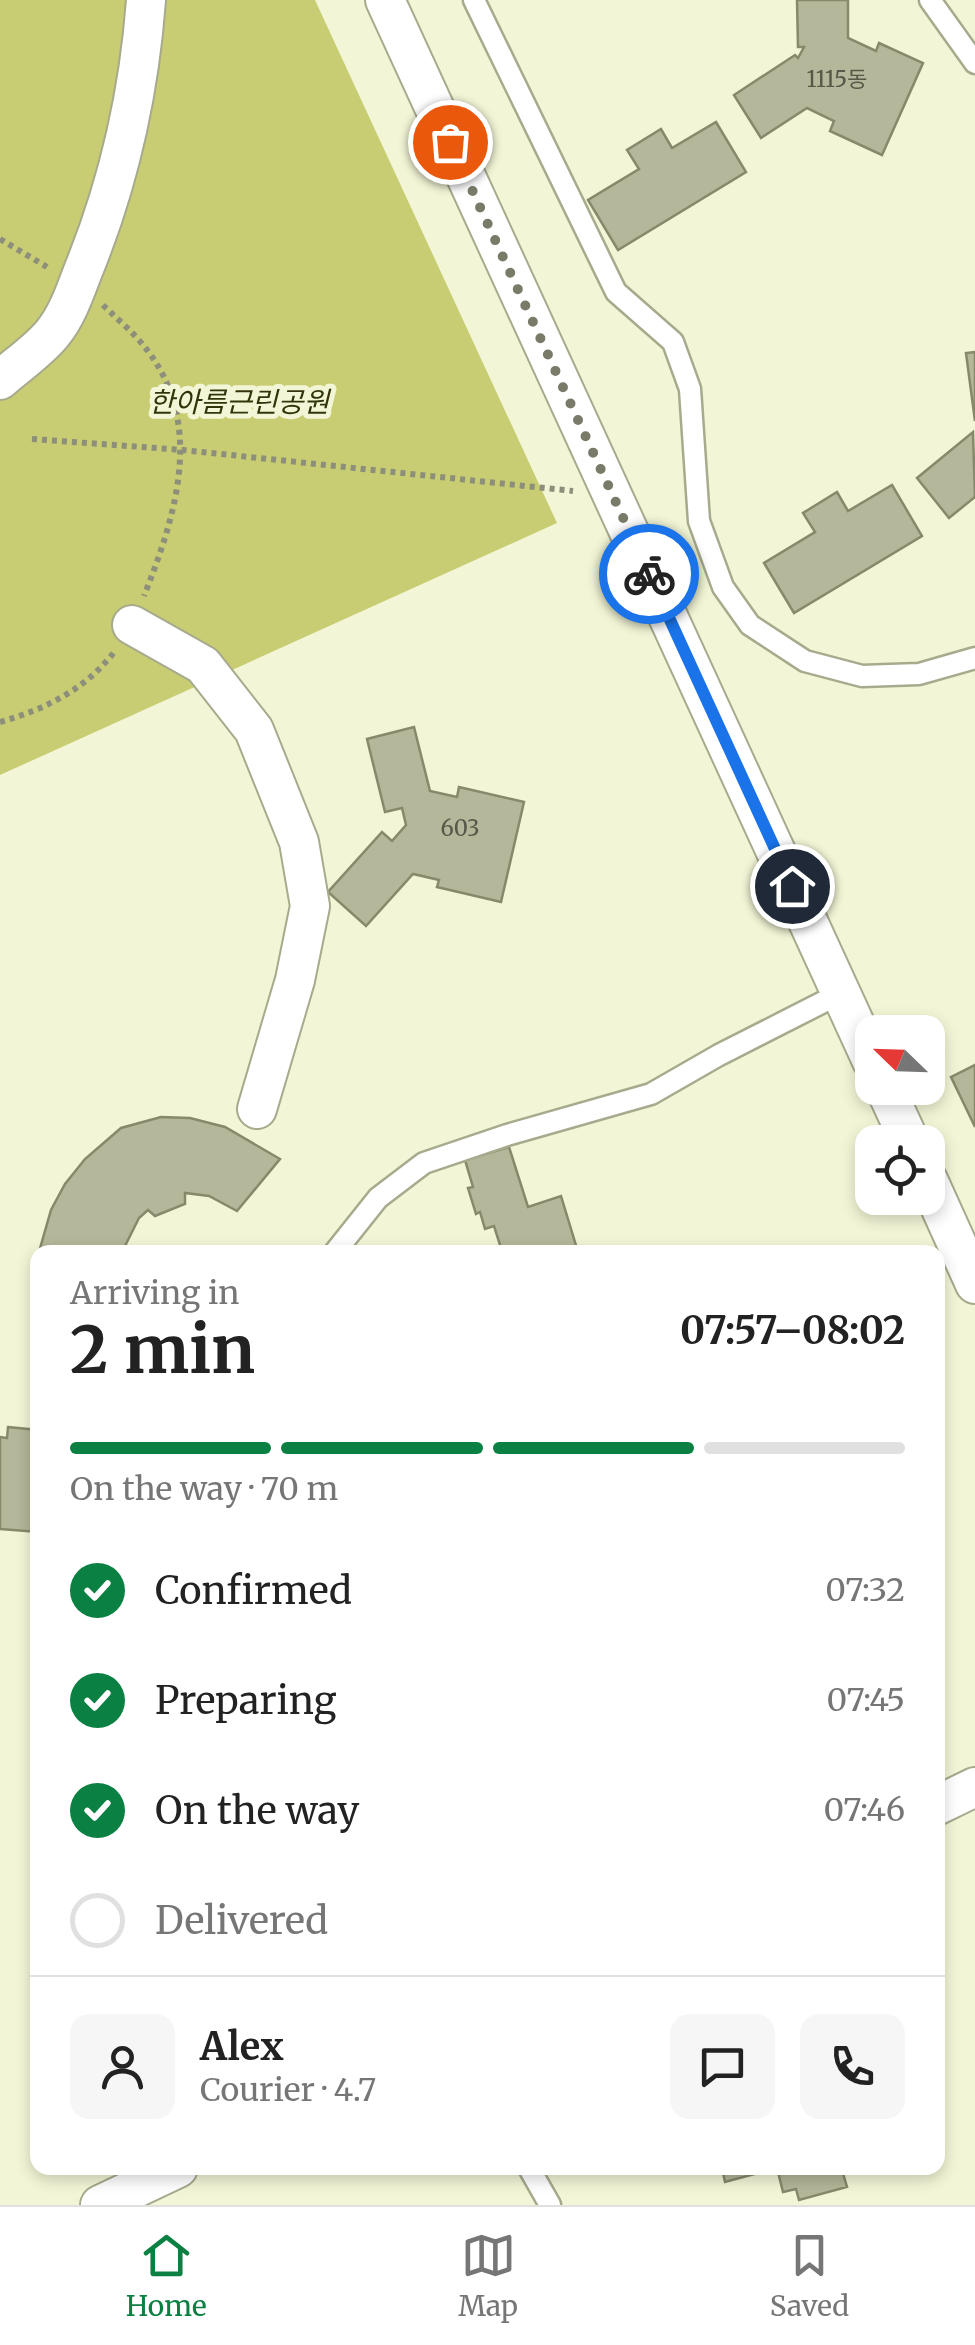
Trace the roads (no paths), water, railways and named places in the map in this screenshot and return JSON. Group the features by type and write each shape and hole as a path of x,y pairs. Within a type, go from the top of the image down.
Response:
{"street":[{"path":"0,380 52,334 76,290 121,166 134,106 146,0"},
{"path":"384,0 855,1024"},
{"path":"132,624 202,665 254,730 300,842 310,906 295,980 257,1109"},
{"path":"944,1215 975,1284"},
{"path":"945,1802 975,1788"},
{"path":"100,2205 163,2175"}],"lane":[{"path":"474,0 616,292 673,342 690,389 699,522 723,587 750,625 805,661 862,676 919,674 975,658"},
{"path":"930,0 975,63"},
{"path":"341,1245 378,1198 424,1164 507,1135 652,1094 841,993"},
{"path":"533,2175 550,2205"}],"park label":[{"name":"한아름근린공원","path":"239,402"}]}
